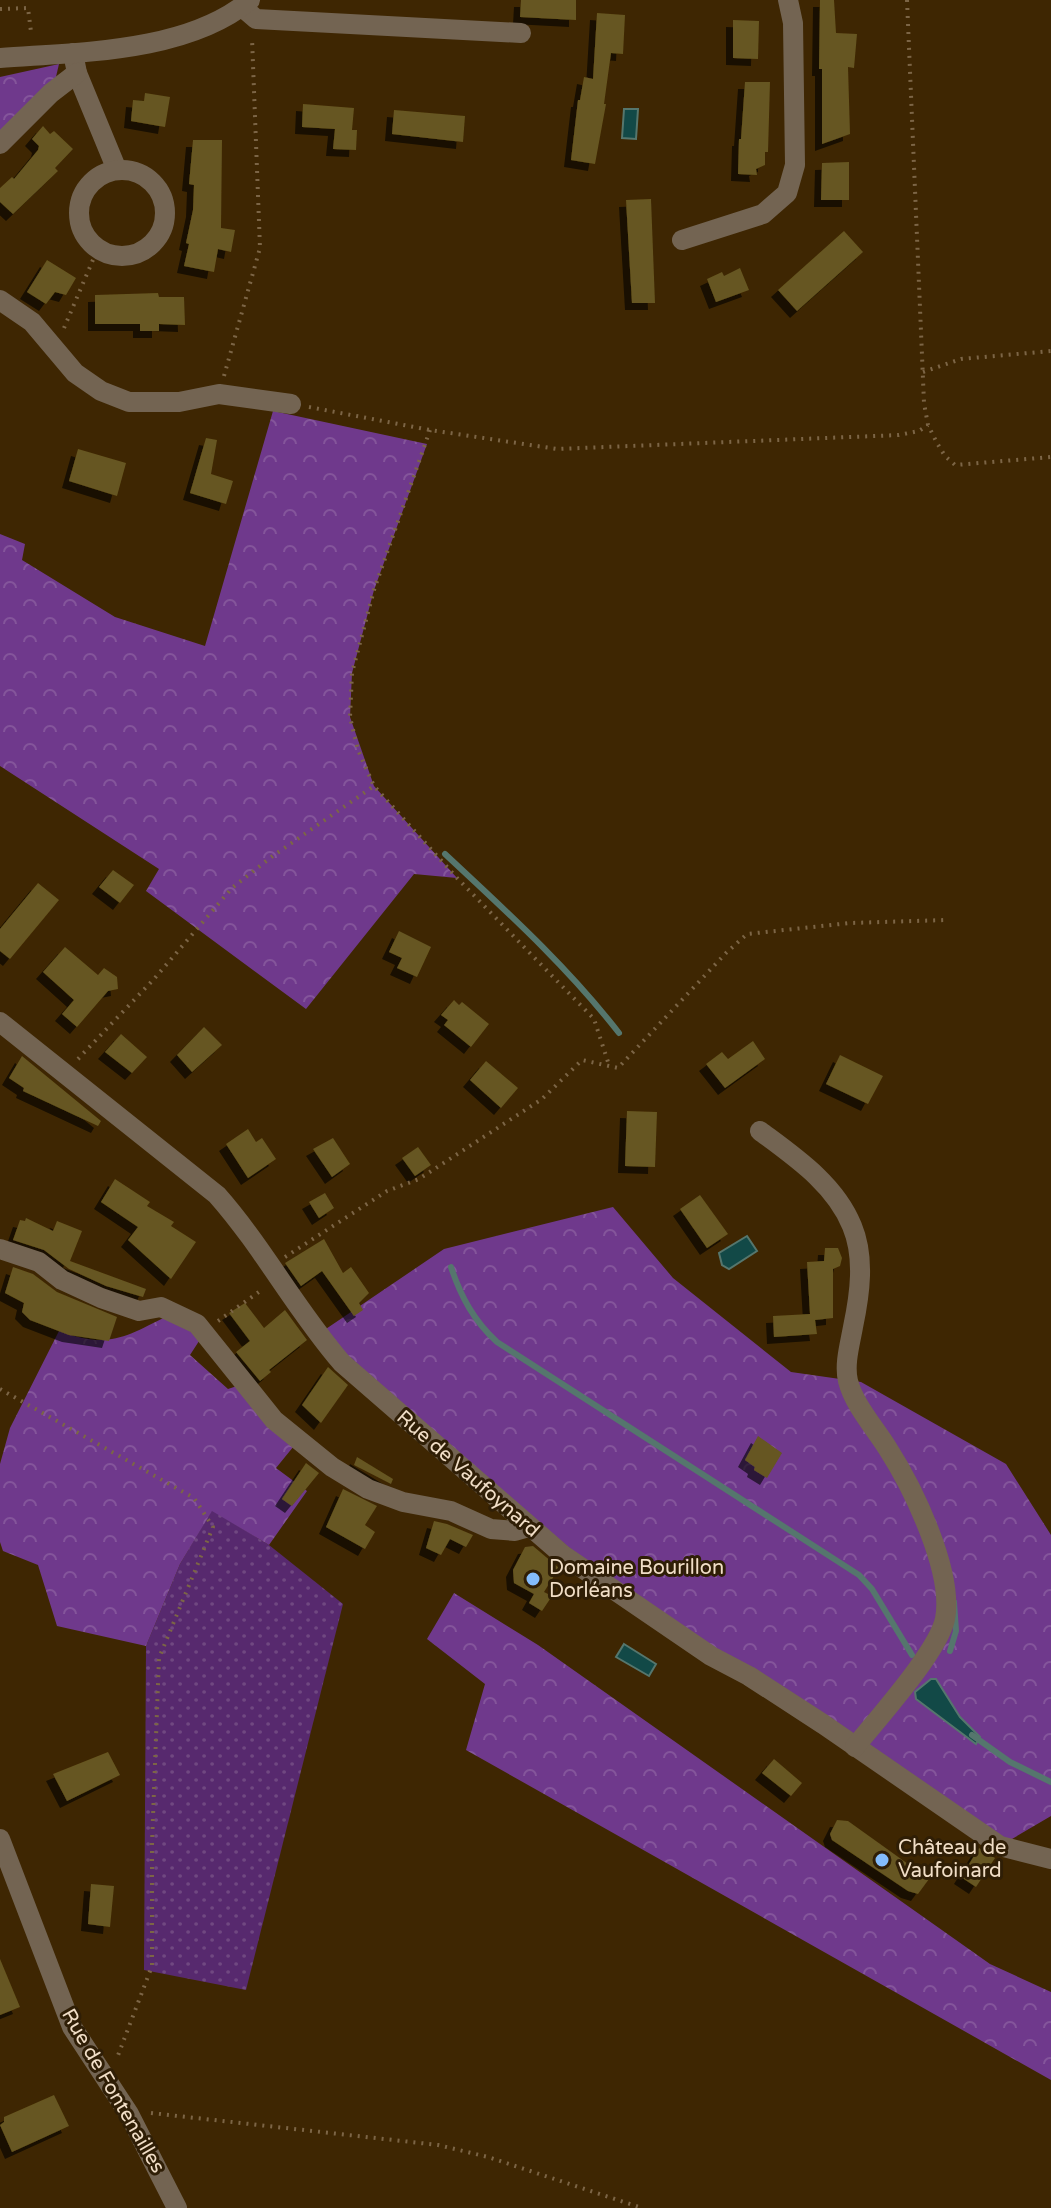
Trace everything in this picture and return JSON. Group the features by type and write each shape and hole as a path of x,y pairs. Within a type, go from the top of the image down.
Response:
{"street":[{"path":"682,240 763,214 787,193 795,165 793,23 788,0"},
{"path":"0,58 75,63 186,33 211,24 246,3 256,19 521,33"},
{"path":"0,144 51,93 75,63"},
{"path":"75,63 117,170"},
{"path":"117,170 131,170 145,176 156,185 163,198 163,227 156,240 132,255 118,256 98,248 84,233 79,220 83,193 103,174 117,170"},
{"path":"0,300 32,322 75,373 101,391 129,402 179,402 219,394 291,404"},
{"name":"Rue de Vaufoynard","path":"0,1022 217,1195 317,1335 342,1363 563,1555 1000,1846 1051,1859"},
{"path":"760,1131 822,1182 851,1223 856,1238 860,1278 848,1359 848,1381 921,1508 938,1560 945,1595 946,1616 933,1648 855,1747"},
{"path":"0,1249 39,1262 77,1288 133,1310 161,1307 197,1324 274,1420 349,1479 386,1497 451,1511 491,1529 515,1531 529,1527"},
{"name":"Rue de Fontenailles","path":"0,1839 72,2027 129,2114 177,2208"}],"path":[{"path":"907,0 928,425 945,456 955,465 1051,457"},
{"path":"0,9 28,8 31,32"},
{"path":"219,394 260,248 252,38"},
{"path":"55,349 98,248"},
{"path":"923,372 961,359 1051,351"},
{"path":"291,404 430,430 557,449 899,435 919,431 928,425"},
{"path":"430,430 374,590 352,673 350,717 358,750 374,786 457,878 594,1019 609,1066"},
{"path":"64,1075 181,949 232,888 374,786"},
{"path":"206,1333 275,1273 387,1191 419,1179 542,1099 582,1060 618,1068 747,934 850,923 947,920"},
{"path":"0,1389 194,1498 213,1527 159,1658 152,1843 152,1966 107,2083"},
{"path":"129,2114 143,2112 438,2145 488,2157 642,2208"}],"shaded area":[{"path":"212,1510 269,1545 343,1604 246,1990 144,1970 146,1646 180,1564"}],"green space":[{"path":"59,64 55,81 0,131 0,77"},
{"path":"273,411 427,444 374,590 352,673 350,717 374,786 457,878 414,874 306,1009 146,891 159,869 0,766 0,534 25,544 22,560 115,617 205,646"},
{"path":"613,1207 673,1278 791,1372 861,1382 1006,1464 1051,1535 1051,1816 1000,1846 630,1599 317,1335 444,1249"},
{"path":"167,1316 201,1338 190,1355 228,1389 243,1384 298,1441 276,1468 307,1491 269,1545 212,1511 180,1564 146,1646 57,1626 38,1565 3,1551 0,1542 0,1464 10,1428 59,1331 103,1340 127,1335"},
{"path":"454,1593 538,1645 990,1964 1051,1992 1051,2080 466,1750 485,1684 427,1639"}],"water":[{"path":"624,109 638,109 636,139 622,138"},
{"path":"747,1236 757,1251 729,1269 722,1265 719,1253"},
{"path":"624,1644 656,1664 649,1676 616,1657"},
{"path":"931,1679 936,1679 960,1717 980,1737 976,1744 916,1699 915,1692"}],"building":[{"path":"521,0 576,0 576,20 520,17"},
{"path":"820,0 834,0 836,33 857,34 854,68 848,67 850,134 822,144 822,69 819,69"},
{"path":"597,13 625,15 623,54 611,53 595,164 571,160 584,77 593,79"},
{"path":"733,20 759,21 758,59 733,58"},
{"path":"745,82 770,82 768,152 765,152 765,165 756,169 757,175 738,174"},
{"path":"145,93 170,97 165,127 131,121 133,100 144,101"},
{"path":"303,104 354,108 352,130 357,130 356,150 333,149 335,129 302,127"},
{"path":"394,110 465,116 463,142 392,134"},
{"path":"43,126 50,134 54,131 73,149 55,168 58,171 13,214 0,202 0,188 12,177 14,179 38,150 39,146 32,139"},
{"path":"193,140 222,140 221,228 235,230 231,252 218,249 214,272 184,266 193,210 194,185 189,184"},
{"path":"849,162 849,200 821,200 822,163"},
{"path":"651,199 655,303 632,303 626,200"},
{"path":"844,231 863,252 797,311 778,290"},
{"path":"47,260 76,278 66,295 55,292 46,304 27,292"},
{"path":"740,268 749,290 716,302 707,279 722,272 724,276"},
{"path":"158,293 159,297 184,297 185,325 159,324 159,331 140,331 140,324 95,324 95,295"},
{"path":"206,438 217,440 211,474 233,481 226,504 190,493"},
{"path":"78,449 126,463 117,496 69,481"},
{"path":"113,870 134,885 120,903 99,887"},
{"path":"38,883 59,900 10,959 0,951 0,929"},
{"path":"399,931 431,947 417,977 397,968 402,958 389,952"},
{"path":"65,947 98,975 104,968 117,977 118,989 108,991 77,1027 62,1014 74,1000 43,972"},
{"path":"454,1000 459,1005 462,1002 489,1024 471,1047 444,1025 448,1020 441,1015"},
{"path":"204,1027 222,1045 192,1072 177,1055"},
{"path":"121,1034 147,1057 132,1073 105,1052"},
{"path":"753,1041 765,1059 725,1088 706,1064 722,1052 728,1059"},
{"path":"840,1055 883,1076 868,1104 826,1084"},
{"path":"22,1056 101,1121 98,1126 23,1091 24,1088 9,1078"},
{"path":"486,1061 518,1088 501,1108 470,1080"},
{"path":"627,1111 657,1112 655,1167 625,1166"},
{"path":"248,1129 256,1142 262,1138 276,1159 248,1178 226,1144"},
{"path":"333,1138 350,1164 332,1177 313,1149"},
{"path":"418,1147 431,1165 415,1176 402,1158"},
{"path":"115,1179 150,1202 147,1206 174,1222 171,1226 196,1242 171,1279 128,1240 138,1227 101,1202"},
{"path":"325,1193 334,1208 319,1218 309,1202"},
{"path":"700,1195 728,1234 707,1248 680,1209"},
{"path":"26,1218 53,1231 57,1221 82,1231 70,1261 146,1289 143,1297 106,1286 69,1269 44,1250 13,1240 20,1220 25,1221"},
{"path":"324,1239 343,1273 351,1267 369,1293 359,1303 363,1310 354,1316 322,1271 301,1286 285,1263"},
{"path":"825,1248 838,1248 842,1258 840,1266 833,1269 833,1318 815,1320 817,1334 774,1337 773,1316 810,1314 807,1262 824,1261"},
{"path":"13,1267 33,1274 57,1292 117,1317 109,1341 69,1335 30,1320 22,1312 24,1303 5,1293"},
{"path":"245,1303 264,1328 285,1310 307,1340 260,1381 236,1352 250,1341 229,1313"},
{"path":"328,1367 348,1385 321,1423 302,1405"},
{"path":"758,1436 782,1453 767,1478 745,1460"},
{"path":"357,1457 393,1479 391,1484 354,1465"},
{"path":"306,1463 319,1473 292,1506 282,1499"},
{"path":"343,1489 377,1506 365,1525 375,1532 365,1549 326,1527"},
{"path":"434,1521 473,1535 466,1547 450,1539 441,1555 426,1548"},
{"name":"Domaine Bourillon Dorléans","path":"533,1546 559,1568 544,1592 552,1596 542,1611 529,1603 534,1594 514,1583 513,1570 525,1547"},
{"path":"108,1752 120,1775 67,1801 53,1774"},
{"path":"774,1759 802,1783 791,1796 762,1773"},
{"name":"Château de Vaufoinard","path":"837,1820 848,1821 929,1879 918,1894 908,1891 832,1840 830,1834"},
{"path":"979,1848 995,1858 976,1887 961,1877"},
{"path":"91,1884 114,1886 110,1927 88,1924"},
{"path":"0,1959 20,2007 0,2015"},
{"path":"54,2095 69,2126 12,2152 0,2125 4,2117"}],"waterway":[{"path":"445,854 557,962 619,1033"},
{"path":"451,1267 469,1308 497,1342 859,1575 872,1589 912,1655"},
{"path":"950,1651 956,1631 954,1602"},
{"path":"972,1735 1010,1762 1051,1782"}],"place":[{"name":"Domaine Bourillon Dorléans","path":"533,1579"},
{"name":"Château de Vaufoinard","path":"882,1860"}]}
